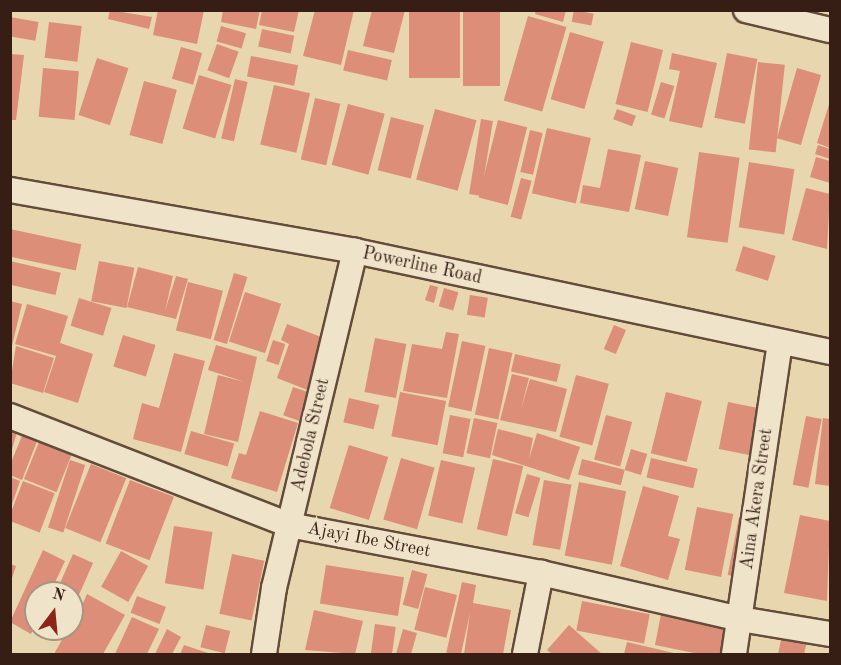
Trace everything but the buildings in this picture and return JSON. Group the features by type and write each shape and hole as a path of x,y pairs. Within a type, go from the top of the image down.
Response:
{"street":[{"path":"746,10 831,30"},
{"name":"Powerline Road","path":"10,190 355,251 831,352"},
{"name":"Adebola Street","path":"264,654 289,525 355,251"},
{"name":"Aina Akera Street","path":"734,654 780,343"},
{"name":"Ajayi Ibe Street","path":"10,417 289,525 541,573 740,619 831,634"},
{"path":"525,654 541,573"}]}
